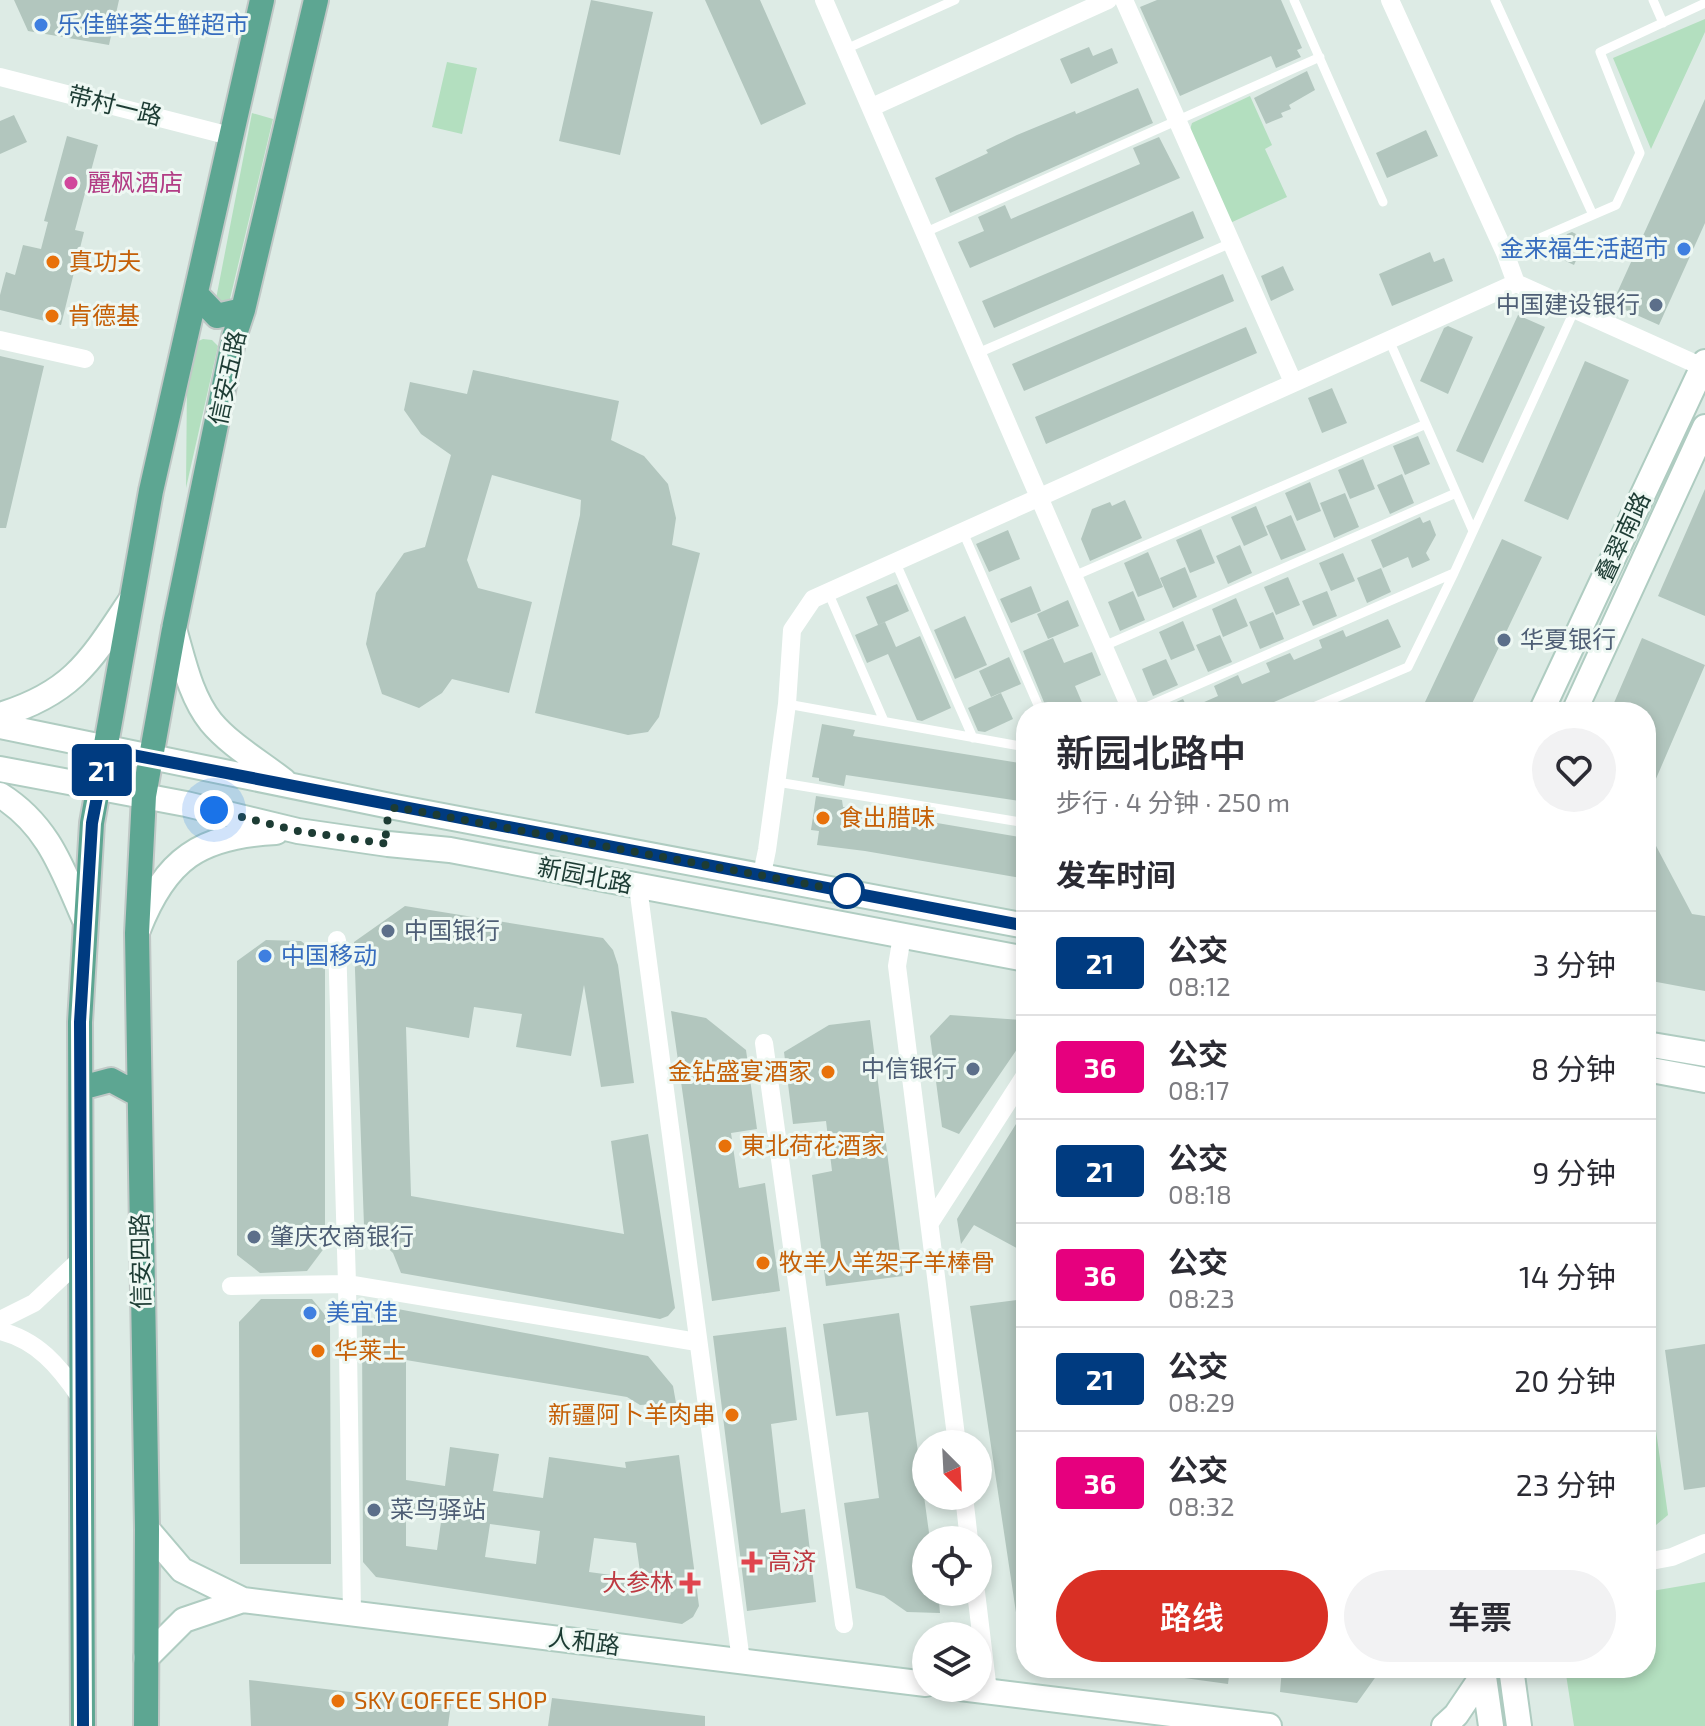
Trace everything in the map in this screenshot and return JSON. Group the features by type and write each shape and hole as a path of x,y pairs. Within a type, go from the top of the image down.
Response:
{"main road":[{"name":"信安五路","path":"99,786 151,491 262,0"},
{"name":"信安五路","path":"144,796 174,629 234,337 316,0"},
{"path":"196,294 217,316 243,310"},
{"name":"叠翠南路","path":"1546,702 1704,366"},
{"name":"叠翠南路","path":"1579,702 1705,427"},
{"path":"0,715 32,705 77,674 131,600"},
{"path":"174,629 187,674 210,721 289,785"},
{"name":"新园北路","path":"0,726 395,807 1016,924"},
{"name":"新园北路","path":"0,769 99,786 298,831 450,850 1016,957"},
{"path":"80,1720 80,1022 84,918 92,823 99,786"},
{"path":"0,795 35,822 52,847 84,918"},
{"name":"信安四路","path":"144,796 137,933 137,1094 147,1529 146,1726"},
{"path":"388,844 384,830 395,807"},
{"path":"137,933 149,902 173,868 189,854 212,842 232,837 298,831"},
{"path":"1656,1046 1705,1054"},
{"path":"1656,1070 1705,1080"},
{"path":"81,1088 111,1080 137,1094"},
{"path":"147,1529 182,1570 243,1600"},
{"path":"146,1658 184,1620 243,1600"},
{"name":"人和路","path":"243,1600 912,1682"},
{"path":"1444,1726 1456,1715 1479,1678"},
{"path":"1484,1678 1491,1726"},
{"path":"1512,1678 1519,1726"},
{"path":"992,1691 1269,1726"}],"street":[{"path":"824,0 1129,702"},
{"path":"872,107 1108,0"},
{"path":"1124,0 1293,382"},
{"path":"1390,0 1516,283 1704,366"},
{"name":"带村一路","path":"0,77 230,136"},
{"path":"762,874 787,704 792,630 813,599 1516,283"},
{"path":"0,340 85,359"},
{"path":"638,887 741,1661"},
{"path":"902,936 897,966 955,1430"},
{"path":"337,940 352,1613"},
{"path":"764,1043 844,1624"},
{"path":"930,1223 1016,1090"},
{"path":"0,1320 34,1303 82,1258"},
{"path":"231,1286 347,1284 697,1342"},
{"path":"0,1331 32,1344 51,1358 80,1397"},
{"path":"1656,1560 1705,1543"}],"lane":[{"path":"846,49 955,0"},
{"path":"1294,0 1383,202"},
{"path":"1495,0 1593,215"},
{"path":"1653,0 1663,23"},
{"path":"1505,253 1616,205 1640,153 1600,52 1705,3"},
{"path":"926,232 1320,57"},
{"path":"978,353 1231,243"},
{"path":"1326,702 1408,667 1575,309"},
{"path":"1389,339 1473,531"},
{"path":"1074,576 1426,424"},
{"path":"1104,646 1456,493"},
{"path":"962,530 1037,702"},
{"path":"895,561 973,738"},
{"path":"1157,702 1454,573"},
{"path":"827,591 884,721"},
{"path":"787,704 1016,745"},
{"path":"776,782 1016,821"}],"green space":[{"path":"1705,19 1705,32 1651,149 1613,58"},
{"path":"447,62 477,68 462,134 432,127"},
{"path":"1250,96 1272,145 1265,149 1287,197 1228,224 1188,136 1192,123"},
{"path":"252,113 273,119 229,303 223,306 216,299"},
{"path":"212,340 218,346 186,488 187,381 196,342"},
{"path":"1656,1431 1668,1515 1656,1525"},
{"path":"1705,1582 1705,1726 1574,1726 1567,1678 1656,1678 1656,1590"}],"building":[{"path":"14,0 119,0 109,45 28,31"},
{"path":"591,0 653,12 620,155 559,141"},
{"path":"705,0 760,0 806,104 761,125"},
{"path":"1157,0 1281,0 1302,48 1297,50 1301,57 1276,68 1271,56 1180,96 1140,7"},
{"path":"1089,47 1093,56 1112,48 1118,63 1071,84 1060,59"},
{"path":"1307,71 1315,90 1289,105 1291,109 1281,113 1283,117 1266,124 1254,98"},
{"path":"1138,88 1153,123 950,213 935,178 988,153 986,150 1017,135"},
{"path":"1705,99 1705,223 1659,325 1612,304"},
{"path":"14,115 27,142 0,154 0,121"},
{"path":"1426,130 1438,156 1387,178 1376,153"},
{"path":"67,136 98,145 75,230 84,232 61,325 0,310 0,295 6,272 15,275 23,245 41,249 48,222 44,221"},
{"path":"1159,137 1180,178 970,268 958,242 984,231 978,217 1005,205 1011,219 1140,164 1133,148"},
{"path":"1193,211 1204,238 994,328 982,301"},
{"path":"1572,232 1586,239 1574,265 1557,257 1567,234"},
{"path":"1430,252 1434,262 1444,258 1453,281 1392,306 1379,274"},
{"path":"1283,266 1294,290 1271,301 1261,276"},
{"path":"1223,274 1234,301 1024,391 1012,364"},
{"path":"1518,315 1545,327 1483,463 1456,451"},
{"path":"1448,326 1473,337 1448,394 1420,381 1444,328"},
{"path":"1246,327 1257,353 1046,444 1035,417"},
{"path":"0,356 44,366 6,528 0,528"},
{"path":"1585,361 1629,380 1568,520 1524,501"},
{"path":"473,370 619,401 611,440 644,456 668,484 676,518 672,545 700,553 659,717 648,732 628,735 535,713 581,500 492,475 467,560 478,588 532,602 509,693 452,679 442,693 419,708 382,694 366,644 376,593 404,553 425,547 451,455 421,434 404,410 410,382 467,394"},
{"path":"1332,388 1347,423 1322,433 1308,398"},
{"path":"1418,436 1430,464 1405,475 1393,446"},
{"path":"1363,459 1375,489 1350,499 1338,470"},
{"path":"1402,474 1414,503 1390,514 1377,485"},
{"path":"1310,482 1321,511 1297,521 1285,493"},
{"path":"1705,489 1705,616 1658,596"},
{"path":"1345,493 1359,527 1334,538 1320,503"},
{"path":"1125,500 1142,538 1090,561 1081,539 1092,509"},
{"path":"1256,506 1268,535 1244,546 1231,517"},
{"path":"1291,515 1306,550 1281,560 1266,526"},
{"path":"1420,517 1423,523 1430,520 1436,535 1426,553 1430,560 1412,568 1408,557 1383,568 1371,540"},
{"path":"1201,529 1215,563 1190,573 1176,540"},
{"path":"1008,530 1020,559 989,572 976,544"},
{"path":"1502,539 1542,557 1473,702 1425,702"},
{"path":"1240,545 1252,573 1228,584 1216,556"},
{"path":"1148,552 1163,587 1138,597 1124,563"},
{"path":"1343,553 1355,581 1331,591 1319,563"},
{"path":"1185,567 1197,597 1173,608 1160,578"},
{"path":"1381,568 1391,592 1367,603 1357,578"},
{"path":"1288,577 1300,605 1276,615 1264,587"},
{"path":"897,584 909,611 878,625 866,597"},
{"path":"1031,586 1041,611 1011,623 1000,599"},
{"path":"1133,591 1145,620 1120,631 1108,602"},
{"path":"1327,591 1337,616 1313,626 1302,601"},
{"path":"1236,598 1248,626 1223,637 1212,609"},
{"path":"1068,600 1079,626 1048,639 1037,614"},
{"path":"1273,612 1284,639 1260,649 1249,622"},
{"path":"965,616 987,665 955,679 934,630"},
{"path":"1388,619 1401,647 1274,702 1204,702 1218,696 1214,686 1238,675 1242,684 1270,672 1266,663 1290,653 1294,660 1322,648 1319,640 1343,630 1346,637"},
{"path":"1183,621 1195,650 1171,660 1159,632"},
{"path":"885,622 896,647 920,636 951,708 922,721 917,720 888,654 867,663 855,635"},
{"path":"1220,635 1232,662 1208,672 1196,645"},
{"path":"1053,638 1064,663 1092,652 1101,675 1075,686 1082,702 1044,702 1023,651"},
{"path":"1642,638 1705,665 1656,779 1656,702 1614,702"},
{"path":"1009,657 1021,684 991,697 979,671"},
{"path":"1166,659 1178,685 1153,696 1142,669"},
{"path":"1001,693 1013,719 985,732 978,731 968,708"},
{"path":"822,724 855,730 853,736 1016,762 1016,800 846,775 844,786 812,777"},
{"path":"816,796 842,800 843,807 1016,836 1016,877 817,845 819,831 811,830"},
{"path":"1656,846 1692,914 1705,916 1705,991 1656,982"},
{"path":"405,906 603,938 613,950 618,965 634,1083 601,1087 584,985 571,1056 516,1047 522,1014 474,1007 469,1038 406,1027 411,1196 624,1234 611,1141 648,1134 675,1308 668,1316 660,1319 401,1273 393,1253 364,1226 354,942"},
{"path":"266,940 301,941 325,961 325,1247 307,1271 260,1273 237,1255 237,961"},
{"path":"671,1011 706,1018 746,1050 757,1129 731,1133 739,1188 765,1183 780,1291 712,1301"},
{"path":"950,1015 1016,1020 1016,1051 959,1134 942,1127 930,1036"},
{"path":"870,1020 903,1276 826,1286 812,1175 832,1171 826,1121 793,1124 784,1052 829,1025"},
{"path":"1016,1124 1016,1248 974,1225 961,1244 957,1219"},
{"path":"261,1299 312,1299 330,1321 331,1564 240,1564 239,1322"},
{"path":"1016,1300 1016,1612 992,1453 992,1430 989,1430 970,1306"},
{"path":"387,1307 648,1356 673,1386 676,1403 640,1405 627,1397 406,1360 406,1480 445,1486 450,1447 499,1454 493,1491 543,1498 549,1457 626,1468 625,1462 679,1455 699,1606 693,1617 682,1624 376,1577 363,1562 362,1324","holes":["406,1510 442,1515 437,1550 406,1546","490,1524 540,1531 536,1564 485,1557","594,1538 636,1543 641,1579 589,1572"]},
{"path":"899,1313 915,1430 912,1430 912,1510 926,1510 928,1526 912,1526 912,1606 939,1606 940,1613 907,1612 884,1596 856,1588 844,1503 879,1498 868,1412 836,1416 823,1324"},
{"path":"786,1327 797,1420 771,1424 781,1513 805,1509 816,1602 747,1611 713,1336"},
{"path":"1705,1344 1705,1487 1684,1490 1665,1350"},
{"path":"1184,1678 1229,1678 1228,1684"},
{"path":"1281,1678 1375,1678 1357,1703 1280,1692"},
{"path":"249,1680 451,1704 448,1726 251,1726"},
{"path":"552,1698 705,1716 705,1726 548,1726"}],"bus line":[{"name":"21","path":"83,1726 80,1022 92,823 106,750 1016,924"}],"place":[{"name":"乐佳鲜荟生鲜超市","path":"41,25"},
{"name":"麗枫酒店","path":"71,183"},
{"name":"金来福生活超市","path":"1684,249"},
{"name":"真功夫","path":"53,262"},
{"name":"中国建设银行","path":"1656,305"},
{"name":"肯德基","path":"52,316"},
{"name":"华夏银行","path":"1504,640"},
{"name":"食出腊味","path":"823,818"},
{"name":"中国银行","path":"388,931"},
{"name":"中国移动","path":"265,956"},
{"name":"中信银行","path":"973,1069"},
{"name":"金钻盛宴酒家","path":"828,1072"},
{"name":"東北荷花酒家","path":"725,1146"},
{"name":"肇庆农商银行","path":"254,1237"},
{"name":"牧羊人羊架子羊棒骨","path":"763,1263"},
{"name":"美宜佳","path":"310,1313"},
{"name":"华莱士","path":"318,1351"},
{"name":"新疆阿卜羊肉串","path":"732,1415"},
{"name":"菜鸟驿站","path":"374,1510"},
{"name":"高济","path":"752,1562"},
{"name":"大参林","path":"690,1583"},
{"name":"SKY COFFEE SHOP","path":"338,1701"}],"route":[{"path":"214,810 298,831 388,844 384,830 395,807 850,892 847,891"}]}
